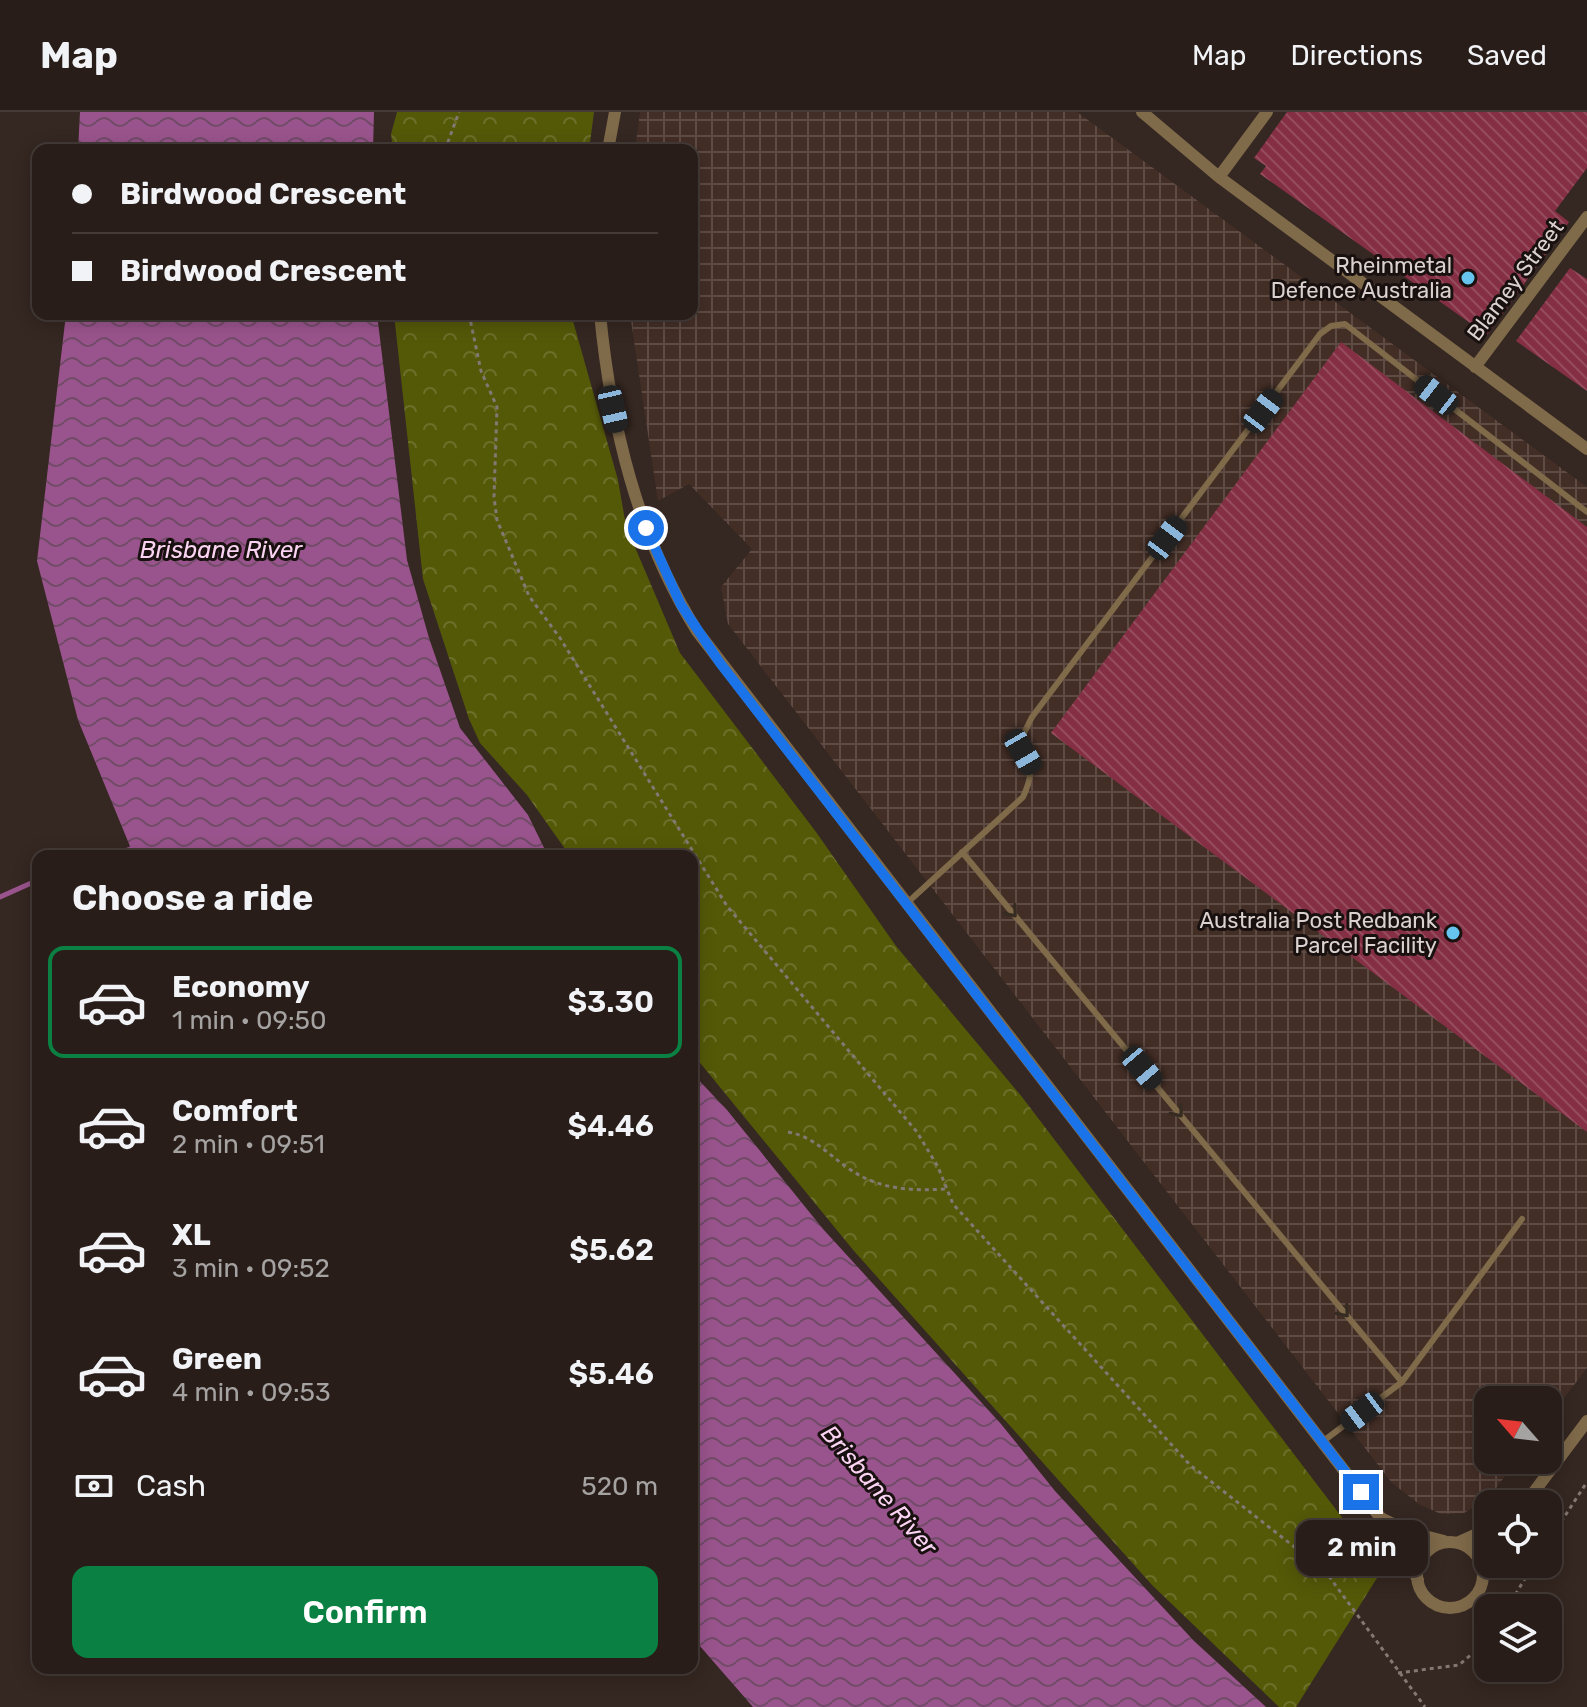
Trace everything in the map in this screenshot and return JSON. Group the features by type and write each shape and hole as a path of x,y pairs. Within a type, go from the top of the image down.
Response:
{"street":[{"path":"609,144 615,112"},
{"path":"1142,112 1219,177 1587,449"},
{"path":"1219,177 1267,112"},
{"name":"Blamey Street","path":"1475,367 1587,217"},
{"path":"601,320 607,383 624,460 661,568 720,663 1380,1517 1402,1548 1428,1600 1449,1608 1470,1601 1485,1578"},
{"path":"1535,1490 1587,1421"},
{"path":"1380,1517 1409,1532 1452,1542 1475,1553 1483,1572 1483,1583"},
{"path":"1418,1580 1421,1559 1437,1545 1474,1534"}],"lane":[{"path":"906,904 1023,797 1031,779 1031,766 1020,741 1032,717 1320,334 1331,326 1345,324 1587,512"},
{"path":"962,852 1402,1382"},
{"path":"1322,1442 1402,1382 1522,1219"}],"path":[{"path":"447,144 459,112"},
{"path":"470,320 481,371 497,407 494,497 497,520 529,596 560,638 692,850"},
{"path":"698,859 727,906 917,1132 953,1204 1190,1465 1325,1571 1397,1674 1425,1707"},
{"path":"788,1132 809,1136 853,1172 905,1192 947,1189"},
{"path":"1562,1520 1587,1482"},
{"path":"1397,1674 1459,1665 1474,1652"}],"shaded area":[{"path":"640,112 1077,112 1587,487 1587,1368 1562,1401 1562,1386 1474,1386 1474,1474 1507,1474 1495,1490 1474,1490 1474,1507 1464,1513 1441,1514 1419,1504 1392,1483 728,624 721,587 752,549 689,484 658,501 631,320 698,320 698,144 636,144"}],"green space":[{"path":"397,112 594,112 590,144 392,144 391,134"},
{"path":"395,320 573,320 618,480 626,526 680,653 816,832 896,946 1022,1097 1382,1570 1296,1707 1279,1707 1152,1585 854,1251 698,1060 698,850 566,850 527,795 480,743 469,719 423,579"}],"water":[{"path":"80,112 374,112 373,144 78,144"},
{"name":"Brisbane River","path":"65,320 378,320 407,560 429,638 460,728 528,815 545,850 132,850 78,720 37,561"},
{"name":"Brisbane River","path":"698,1079 727,1110 823,1229 1001,1424 1055,1491 1194,1641 1266,1707 753,1707 698,1644"}],"building":[{"name":"Rheinmetal Defence Australia","path":"1287,112 1587,112 1587,168 1555,211 1569,222 1487,335 1260,174 1266,166 1254,158"},
{"path":"1570,268 1587,279 1587,391 1516,341"},
{"name":"Australia Post Redbank Parcel Facility","path":"1341,342 1587,527 1587,1132 1051,733"}],"waterway":[{"path":"128,850 133,848"},
{"path":"0,897 32,883"}],"place":[{"name":"Rheinmetal Defence Australia","path":"1468,278"},
{"name":"Australia Post Redbank Parcel Facility","path":"1453,933"}],"route":[{"path":"646,528 661,568 681,605 720,663 1361,1492"}]}
